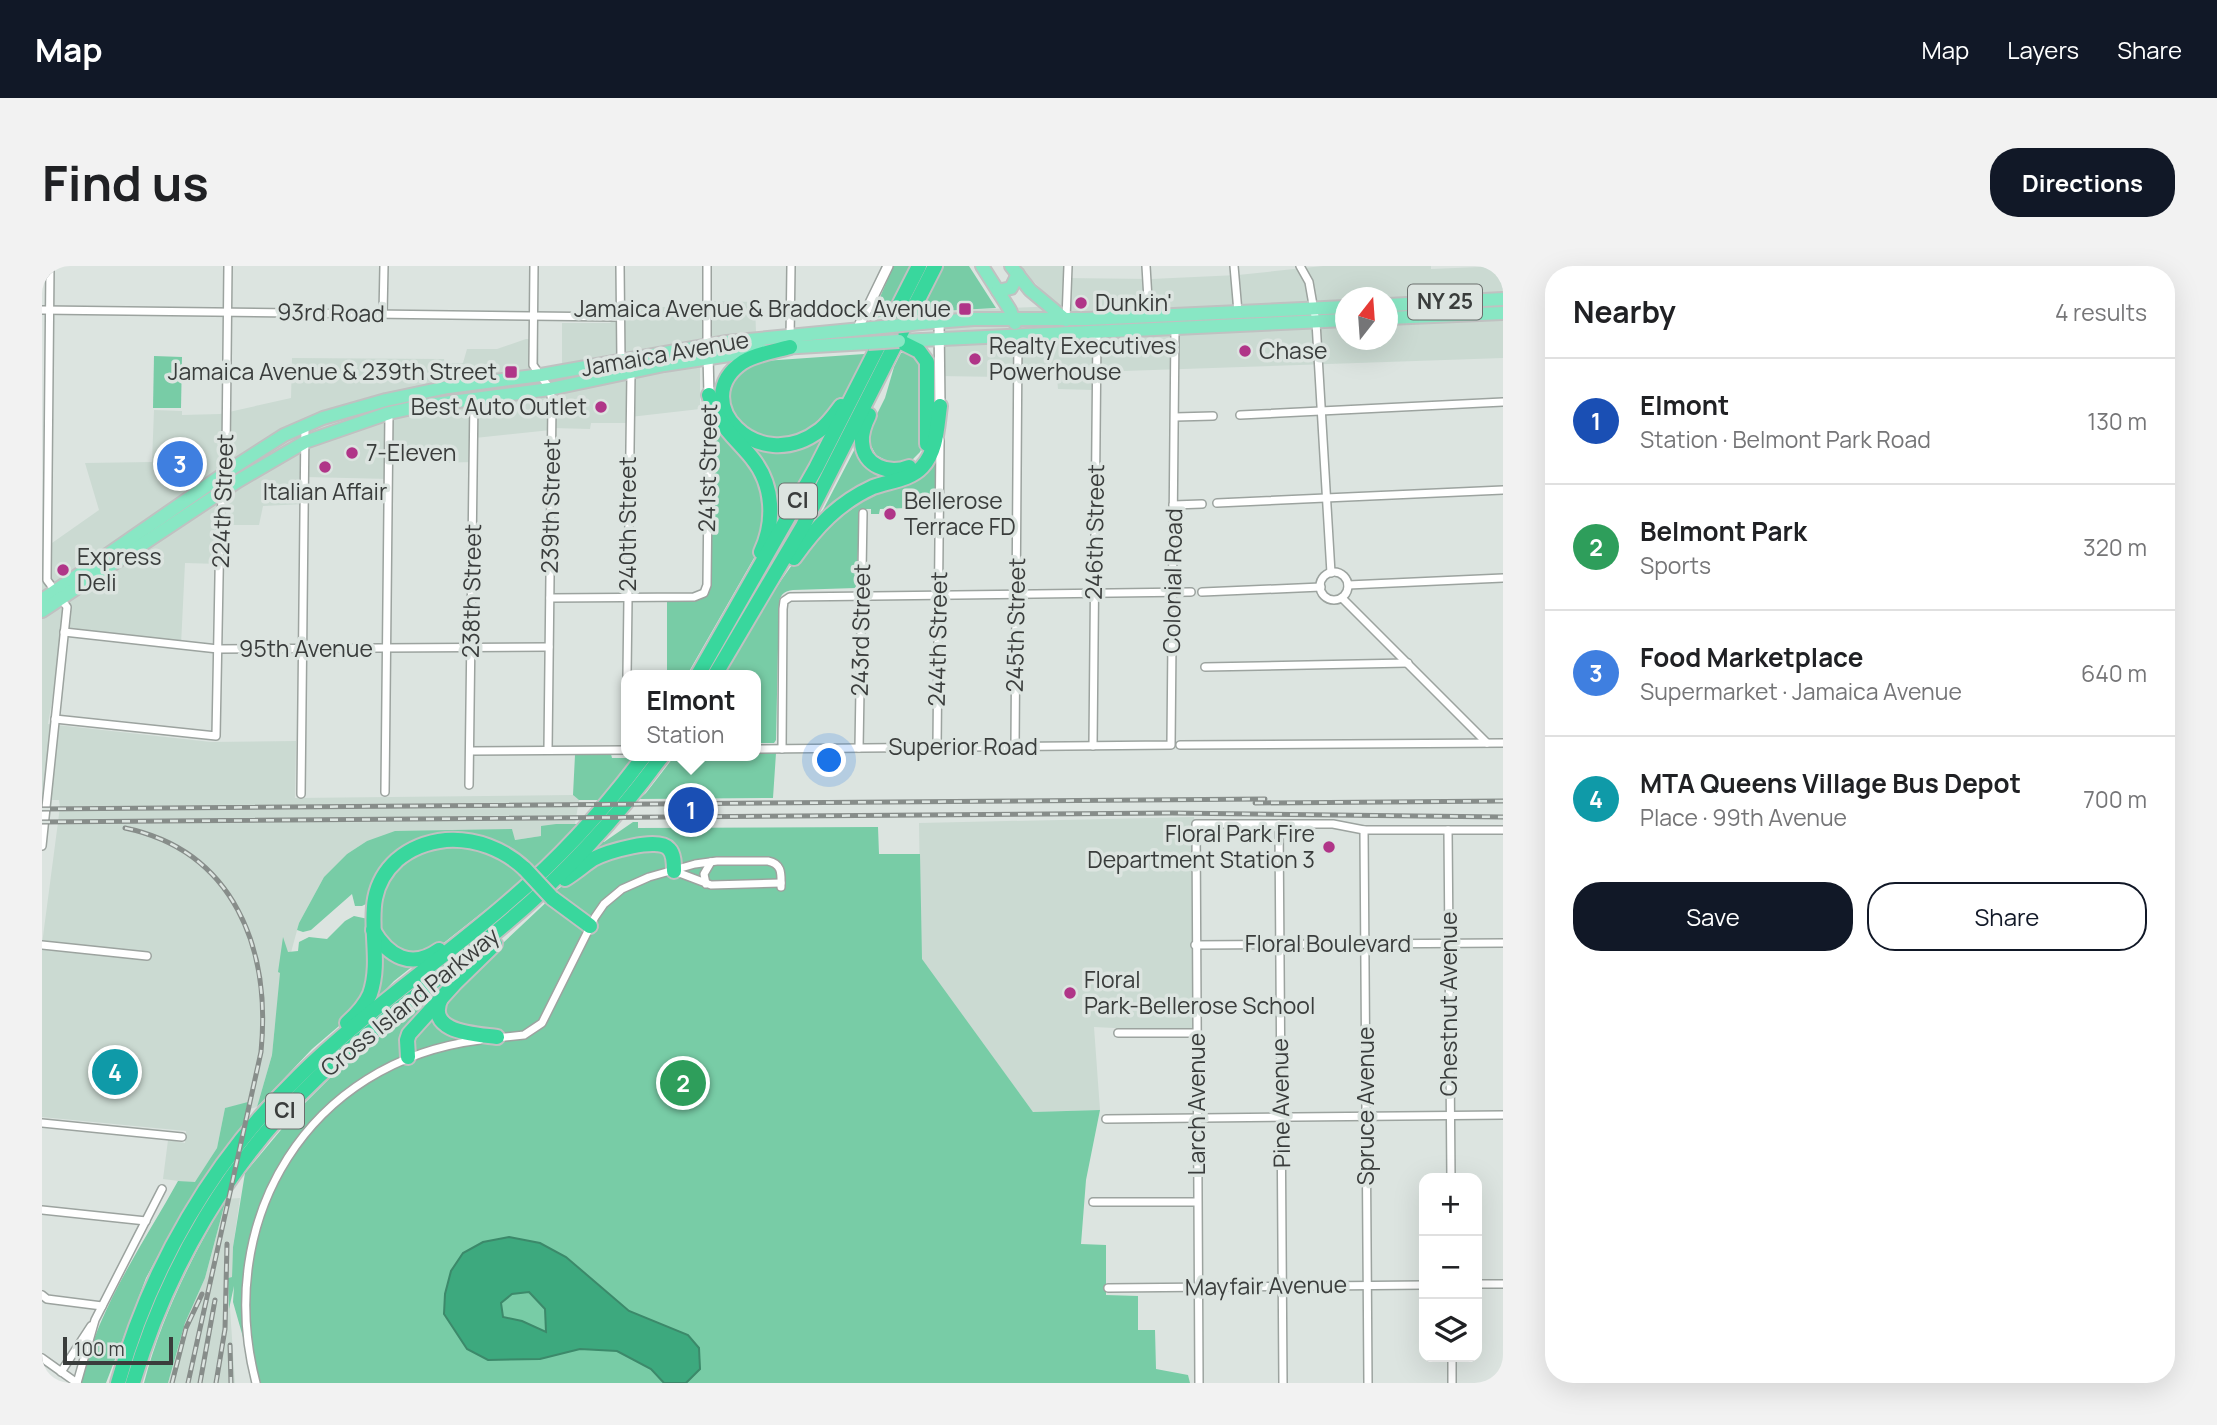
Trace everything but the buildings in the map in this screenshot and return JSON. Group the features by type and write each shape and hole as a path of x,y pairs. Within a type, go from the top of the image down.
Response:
{"highway":[{"name":"CI","path":"701,670 816,468 919,266"},
{"name":"CI","path":"718,670 803,526 935,266"},
{"path":"790,341 748,359 734,370 727,380 723,397 727,416 733,427 749,439 768,444 783,444 811,435 828,423 862,380"},
{"path":"884,370 864,425 862,446 868,459 876,466 895,471 914,464 924,452 927,443 928,366 922,353 907,343"},
{"path":"709,395 718,420 758,466 765,481 770,506 766,540 731,620"},
{"path":"755,608 810,535 836,509 862,492 907,477 922,467 934,445 940,406"},
{"name":"Cross Island Parkway","path":"118,1383 150,1292 179,1233 214,1176 254,1124 314,1062 517,895 603,807 640,761"},
{"name":"Cross Island Parkway","path":"133,1383 163,1300 187,1248 230,1180 263,1137 298,1097 337,1061 524,908 550,891 658,761"},
{"path":"314,1062 342,1027 358,1013 369,996 373,979 373,901 380,881 400,857 422,845 450,840 479,843 505,854 590,926"},
{"path":"550,891 605,854 638,846 656,845 668,848 672,855 674,871"},
{"path":"408,1057 407,1037 467,970 508,933 524,908"},
{"path":"373,930 390,951 411,960 425,958 445,944 468,935"},
{"path":"442,997 438,1011 447,1027 497,1038"},
{"path":"109,1383 126,1332 150,1292"}],"main road":[{"path":"982,266 1013,319 1018,335"},
{"path":"998,291 1011,288 1014,270"},
{"path":"1014,270 1030,290 1066,320 1062,328 1055,333"},
{"name":"NY 25","path":"1398,304 1503,299"},
{"name":"Jamaica Avenue","path":"790,341 907,343 1055,333 1149,316 1335,307"},
{"path":"1175,328 1181,320 1205,317 1214,312"},
{"name":"NY 25","path":"1398,318 1503,313"},
{"name":"Jamaica Avenue","path":"42,611 57,595 225,473 284,435 305,424 387,400 478,382 541,375 621,361 939,321 1066,320 1097,325 1175,328 1335,321"},
{"name":"Jamaica Avenue","path":"42,600 57,595 305,442 389,413 474,397 550,389 631,372 708,351"}],"street":[{"path":"42,846 67,607 47,580 46,310 50,266"},
{"name":"224th Street","path":"55,719 216,736 222,491 225,473 228,266"},
{"path":"383,314 384,266"},
{"path":"534,266 533,365 550,389"},
{"path":"620,266 621,361"},
{"name":"241st Street","path":"628,597 694,597 704,593 707,585 707,266"},
{"path":"790,341 791,266"},
{"path":"881,266 881,282"},
{"path":"857,330 888,266"},
{"path":"1066,320 1068,266"},
{"path":"1146,266 1149,316"},
{"path":"1234,266 1238,312"},
{"path":"1300,266 1309,282 1316,322 1331,573"},
{"name":"93rd Road","path":"46,310 620,317"},
{"name":"244th Street","path":"937,747 939,321"},
{"name":"246th Street","path":"1093,746 1097,325"},
{"name":"Colonial Road","path":"1171,745 1175,328"},
{"name":"245th Street","path":"1015,747 1018,335"},
{"name":"240th Street","path":"627,670 631,372"},
{"name":"239th Street","path":"548,750 550,389"},
{"name":"238th Street","path":"469,785 474,397"},
{"path":"1240,415 1503,402"},
{"path":"385,792 389,413"},
{"path":"1174,417 1213,416"},
{"path":"301,794 305,424"},
{"path":"1217,503 1503,490"},
{"path":"1173,505 1202,504"},
{"name":"243rd Street","path":"859,748 863,513"},
{"path":"1331,573 1342,575 1348,585 1342,598 1332,600 1324,595 1321,587 1323,578 1331,573"},
{"path":"1348,585 1503,578"},
{"path":"1202,592 1321,587"},
{"path":"782,748 783,609 784,601 794,596 1191,592"},
{"path":"550,598 628,597"},
{"path":"1342,598 1487,743"},
{"name":"95th Avenue","path":"64,632 218,649 549,647"},
{"path":"1205,667 1408,663"},
{"path":"1180,745 1503,743"},
{"name":"Superior Road","path":"761,749 1171,745"},
{"path":"470,751 621,750"},
{"name":"Larch Avenue","path":"1199,1383 1196,824 1279,824"},
{"path":"1279,824 1333,824 1364,830 1503,830"},
{"name":"Pine Avenue","path":"1279,824 1283,1383"},
{"name":"Spruce Avenue","path":"1364,830 1368,1383"},
{"name":"Chestnut Avenue","path":"1448,830 1451,1173"},
{"path":"256,1383 245,1320 248,1262 256,1227 270,1190 298,1143 345,1094 408,1057 451,1044 524,1035 542,1023 590,926 604,904 622,889 649,877 711,862 772,861 779,868 781,885 716,886 674,871"},
{"path":"706,884 704,874 711,862"},
{"name":"Floral Boulevard","path":"1195,945 1503,943"},
{"path":"42,945 147,956"},
{"path":"1118,1033 1196,1033"},
{"path":"1106,1118 1503,1115"},
{"path":"42,1123 183,1137"},
{"path":"61,1372 95,1320 162,1189"},
{"path":"1093,1202 1197,1202"},
{"path":"42,1210 146,1221"},
{"path":"1482,1284 1503,1284"},
{"name":"Mayfair Avenue","path":"1108,1288 1419,1285"},
{"path":"42,1295 47,1299 102,1306"},
{"path":"42,1359 77,1383 95,1320"},
{"path":"1452,1362 1452,1383"}],"shaded area":[{"path":"893,266 911,266 888,315 871,319"},
{"path":"944,266 969,266 996,308 921,312"},
{"path":"1021,266 1064,266 1064,278 1151,279 1238,275 1323,266 1431,266 1431,269 1503,266 1503,358 1094,372 1093,390 1058,389 1057,378 938,376 939,311 1058,306"},
{"path":"714,301 755,302 756,333 700,339 700,409 630,417 629,423 591,423 590,429 552,428 475,438 474,462 432,463 431,457 390,458 389,479 305,477 304,504 263,506 259,525 223,525 220,564 185,563 181,645 64,633 48,724 211,742 296,741 295,798 573,795 579,800 575,824 556,824 541,836 514,840 512,829 367,841 347,854 324,877 299,923 275,1024 272,1055 257,1107 246,1110 248,1103 225,1108 217,1148 195,1183 163,1179 168,1140 185,1143 186,1131 42,1117 42,944 60,807 59,800 42,800 42,550 99,510 85,463 152,462 154,410 182,411 182,415 220,414 291,398 292,358 444,359 445,363 463,363 467,349 497,349 526,339 538,339 539,368 562,364 562,323 610,323 628,307 713,307"},
{"path":"907,352 921,357 924,443 911,461 889,462 876,455 869,442 869,430 885,398 894,367 901,353"},
{"path":"869,354 848,392 814,431 784,440 763,440 745,433 732,416 728,401 730,386 736,375 747,367 764,361"},
{"path":"154,356 182,357 181,408 153,408"},
{"path":"714,422 746,459 762,484 768,516 762,544 690,670 667,670 667,601 698,601 710,590"},
{"path":"734,434 808,447 807,443 814,437 822,440 768,544 775,508"},
{"path":"859,441 885,479 822,512"},
{"path":"936,454 935,507 880,509 879,514 871,514 871,509 860,509 856,588 793,590 782,595 779,602 776,740 774,743 761,743 761,670 727,670 768,600 793,564 825,529 852,509 851,504"},
{"path":"761,753 776,753 773,798 639,799 671,761 761,761"},
{"path":"611,754 612,758 621,758 621,761 633,761 601,800 579,800 573,795 575,755"},
{"name":"Floral Park-Bellerose School","path":"1194,817 1195,1032 1094,1027 1100,1110 1033,1112 921,959 919,823"},
{"path":"633,822 638,822 638,828 878,827 879,854 920,854 922,959 1033,1112 1100,1110 1086,1180 1081,1244 1106,1245 1106,1295 1138,1296 1138,1330 1155,1330 1156,1369 1188,1375 1190,1383 256,1383 233,1302 234,1286 229,1309 228,1278 232,1277 233,1247 245,1173 295,1113 332,1076 444,982 446,986 503,943 555,894 554,892 572,879 584,859 601,841 604,842"},
{"path":"580,824 526,878 436,949 424,955 400,953 379,930 382,891 390,874 368,903 355,906 352,894 311,930 297,930 324,877 347,854 367,841 395,831 512,829 515,840 541,836 541,826","holes":["496,843 444,845 416,852 390,874 412,845"]},
{"path":"354,916 368,919 369,984 353,1014 312,1049 257,1107 272,1055 283,937 288,952 298,951 299,942 309,937 327,939"},
{"path":"377,947 413,966 367,1009"},
{"path":"248,1102 242,1130 170,1233 146,1278 106,1383 81,1383 88,1356 109,1304 178,1181 195,1182 217,1148 225,1108"},
{"path":"240,1198 232,1277 228,1278 235,1383 168,1383 185,1323 205,1278 226,1199"},
{"path":"226,1199 205,1278 185,1323 168,1383 144,1383 159,1335 179,1288"},
{"path":"509,1237 540,1243 566,1257 629,1311 688,1335 699,1348 700,1369 686,1383 664,1383 651,1369 617,1351 580,1349 540,1359 488,1360 467,1349 444,1314 445,1294 451,1271 463,1253 483,1242","holes":["529,1292 545,1309 546,1332 522,1321 503,1317 501,1303 512,1294"]}],"railway":[{"path":"42,809 1265,799"},
{"path":"1255,803 1503,801"},
{"path":"42,822 1172,813 1503,817"},
{"path":"125,828 163,840 194,858 219,882 238,910 251,942 259,977 263,1014 261,1052 188,1383"},
{"path":"216,1383 225,1329 227,1244"},
{"path":"172,1383 186,1328 202,1294"},
{"path":"200,1383 215,1300"},
{"path":"230,1345 231,1383"}],"place":[{"name":"Dunkin'","path":"1081,303"},
{"name":"Jamaica Avenue & Braddock Avenue","path":"965,309"},
{"name":"Chase","path":"1245,351"},
{"name":"Realty Executives Powerhouse","path":"975,359"},
{"name":"Jamaica Avenue & 239th Street","path":"511,372"},
{"name":"Best Auto Outlet","path":"601,407"},
{"name":"7-Eleven","path":"352,453"},
{"name":"Food Marketplace","path":"180,464"},
{"name":"Italian Affair","path":"325,467"},
{"name":"Bellerose Terrace FD","path":"890,514"},
{"name":"Express Deli","path":"63,570"},
{"name":"Elmont","path":"691,810"},
{"name":"Floral Park Fire Department Station 3","path":"1329,847"},
{"name":"Floral Park-Bellerose School","path":"1070,993"},
{"name":"MTA Queens Village Bus Depot","path":"115,1072"},
{"name":"Belmont Park","path":"683,1083"}]}
